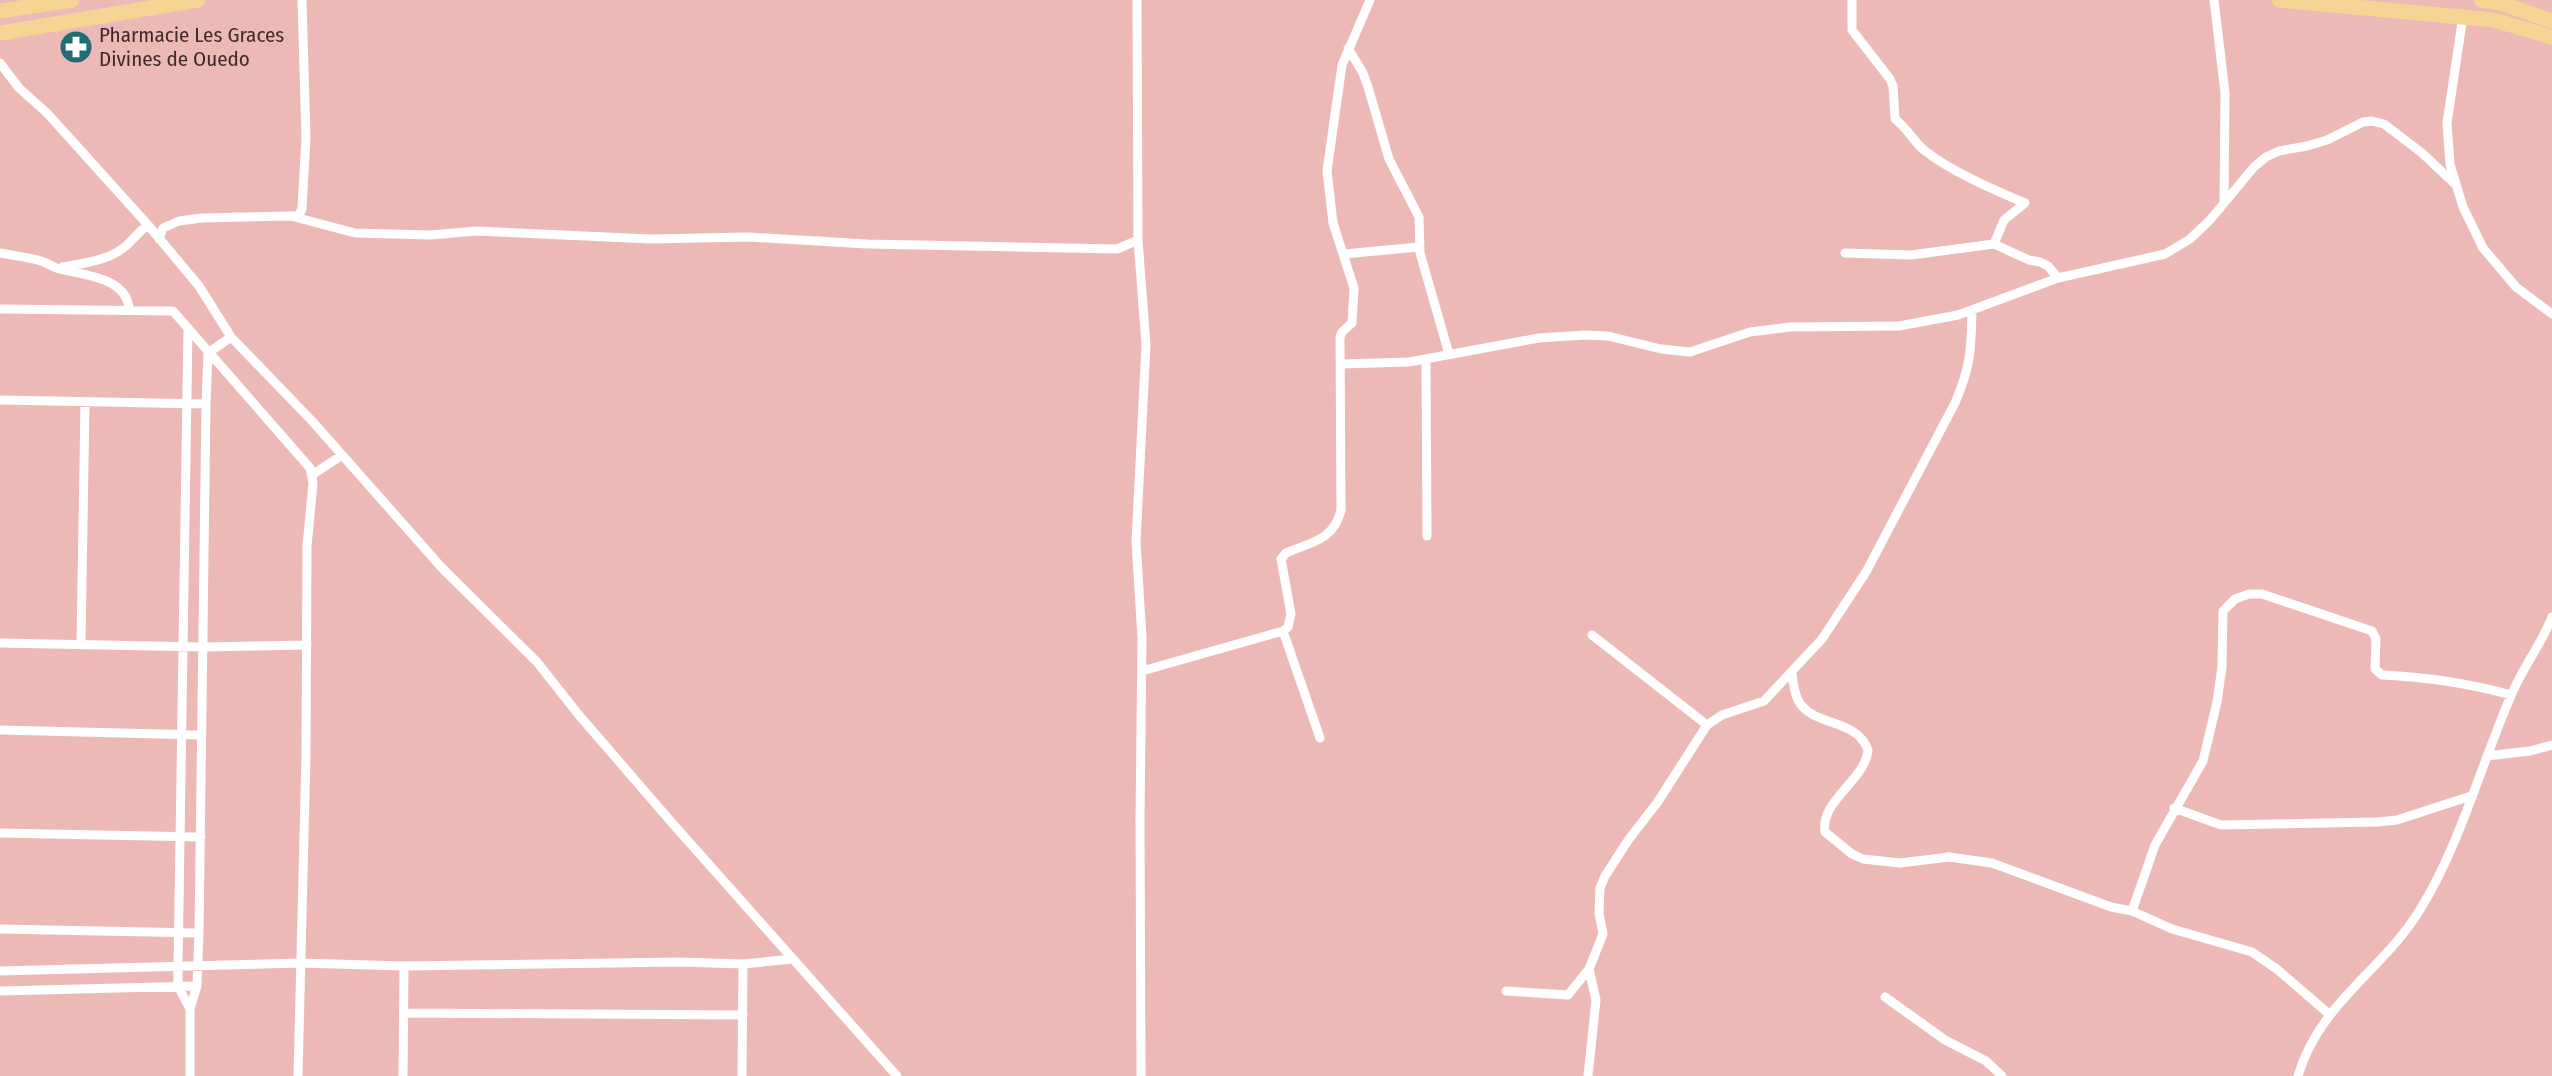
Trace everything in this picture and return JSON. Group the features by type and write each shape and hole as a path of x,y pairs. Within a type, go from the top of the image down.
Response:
{"main road":[{"path":"0,11 72,0"},
{"path":"0,33 198,0"},
{"path":"2279,0 2494,20 2552,37"},
{"path":"2481,0 2500,3 2552,21"}],"street":[{"path":"159,239 163,228 179,221 202,218 298,216 302,209 306,138 302,0"},
{"path":"1137,0 1138,240 1146,345 1136,542 1142,638 1141,1076"},
{"path":"1142,670 1283,631 1291,623 1291,614 1281,559 1286,553 1331,533 1338,524 1341,510 1339,369 1342,364 1340,337 1352,323 1354,293 1333,223 1327,171 1342,65 1370,0"},
{"path":"1852,0 1852,30 1890,79 1893,86 1895,119 1908,129 1922,149 1988,188 2025,203 2004,220 1994,244"},
{"path":"2214,0 2225,93 2224,202"},
{"path":"2463,16 2447,123 2450,164 2456,185 2463,207 2482,248 2516,287 2552,314"},
{"path":"1348,48 1363,73 1389,159 1417,209 1420,225 1419,247 1449,354"},
{"path":"0,63 19,88 46,113 148,225 199,286 231,337 342,455 442,568 537,662 578,714 897,1076"},
{"path":"1342,364 1409,363 1539,338 1585,335 1619,338 1661,349 1690,352 1750,332 1801,327 1899,326 1972,311 2058,278 2165,254 2190,239 2266,157 2279,151 2327,140 2363,122 2372,121 2384,124 2422,153 2456,185"},
{"path":"291,216 355,233 431,235 476,231 650,238 748,237 867,244 1117,249 1138,240"},
{"path":"57,268 110,256 127,245 148,225"},
{"path":"1845,253 1911,255 1994,244 2048,266 2058,278"},
{"path":"1344,254 1419,247"},
{"path":"0,253 42,262 93,277 119,288 129,300 129,310"},
{"path":"0,309 173,311 303,458 312,475 308,546 298,1076"},
{"path":"1506,991 1568,994 1589,969 1603,934 1599,913 1600,888 1605,876 1707,725 1722,715 1764,701 1822,639 1866,572 1955,403 1967,374 1971,357 1972,311"},
{"path":"188,328 178,986 190,1009"},
{"path":"208,353 231,337"},
{"path":"189,1076 190,1009 197,986 199,933 208,353"},
{"path":"1426,360 1427,536"},
{"path":"0,400 206,404"},
{"path":"81,644 85,402"},
{"path":"312,475 342,455"},
{"path":"2132,911 2155,845 2174,808 2198,773 2207,748 2222,667 2223,611 2235,599 2249,594 2262,594 2372,631 2376,639 2375,669 2382,675 2427,677 2464,683 2511,695"},
{"path":"2298,1076 2311,1043 2329,1014 2409,928 2444,864 2511,695 2551,623"},
{"path":"1283,631 1320,738"},
{"path":"1592,635 1707,725"},
{"path":"0,643 202,647 307,645"},
{"path":"1792,673 1799,702 1816,717 1845,726 1857,734 1868,750 1866,763 1828,812 1825,823 1825,832 1852,854 1879,861 1917,862 1949,857 1992,863 2111,907 2132,911 2172,929 2252,952 2285,976 2329,1014"},
{"path":"0,730 202,735"},
{"path":"2487,756 2530,752 2552,745"},
{"path":"2174,808 2221,825 2377,822 2397,820 2471,796"},
{"path":"0,833 201,837"},
{"path":"0,929 199,933"},
{"path":"0,971 300,963 404,966 680,962 743,964 793,959"},
{"path":"742,1076 743,964"},
{"path":"403,1076 404,966"},
{"path":"74,969 74,989"},
{"path":"1588,1076 1596,1000 1589,969"},
{"path":"0,991 197,986"},
{"path":"1885,997 1945,1040 1986,1061 2002,1076"},
{"path":"404,1013 743,1015"}],"place":[{"name":"Pharmacie Les Graces Divines de Ouedo","path":"76,47"}]}
